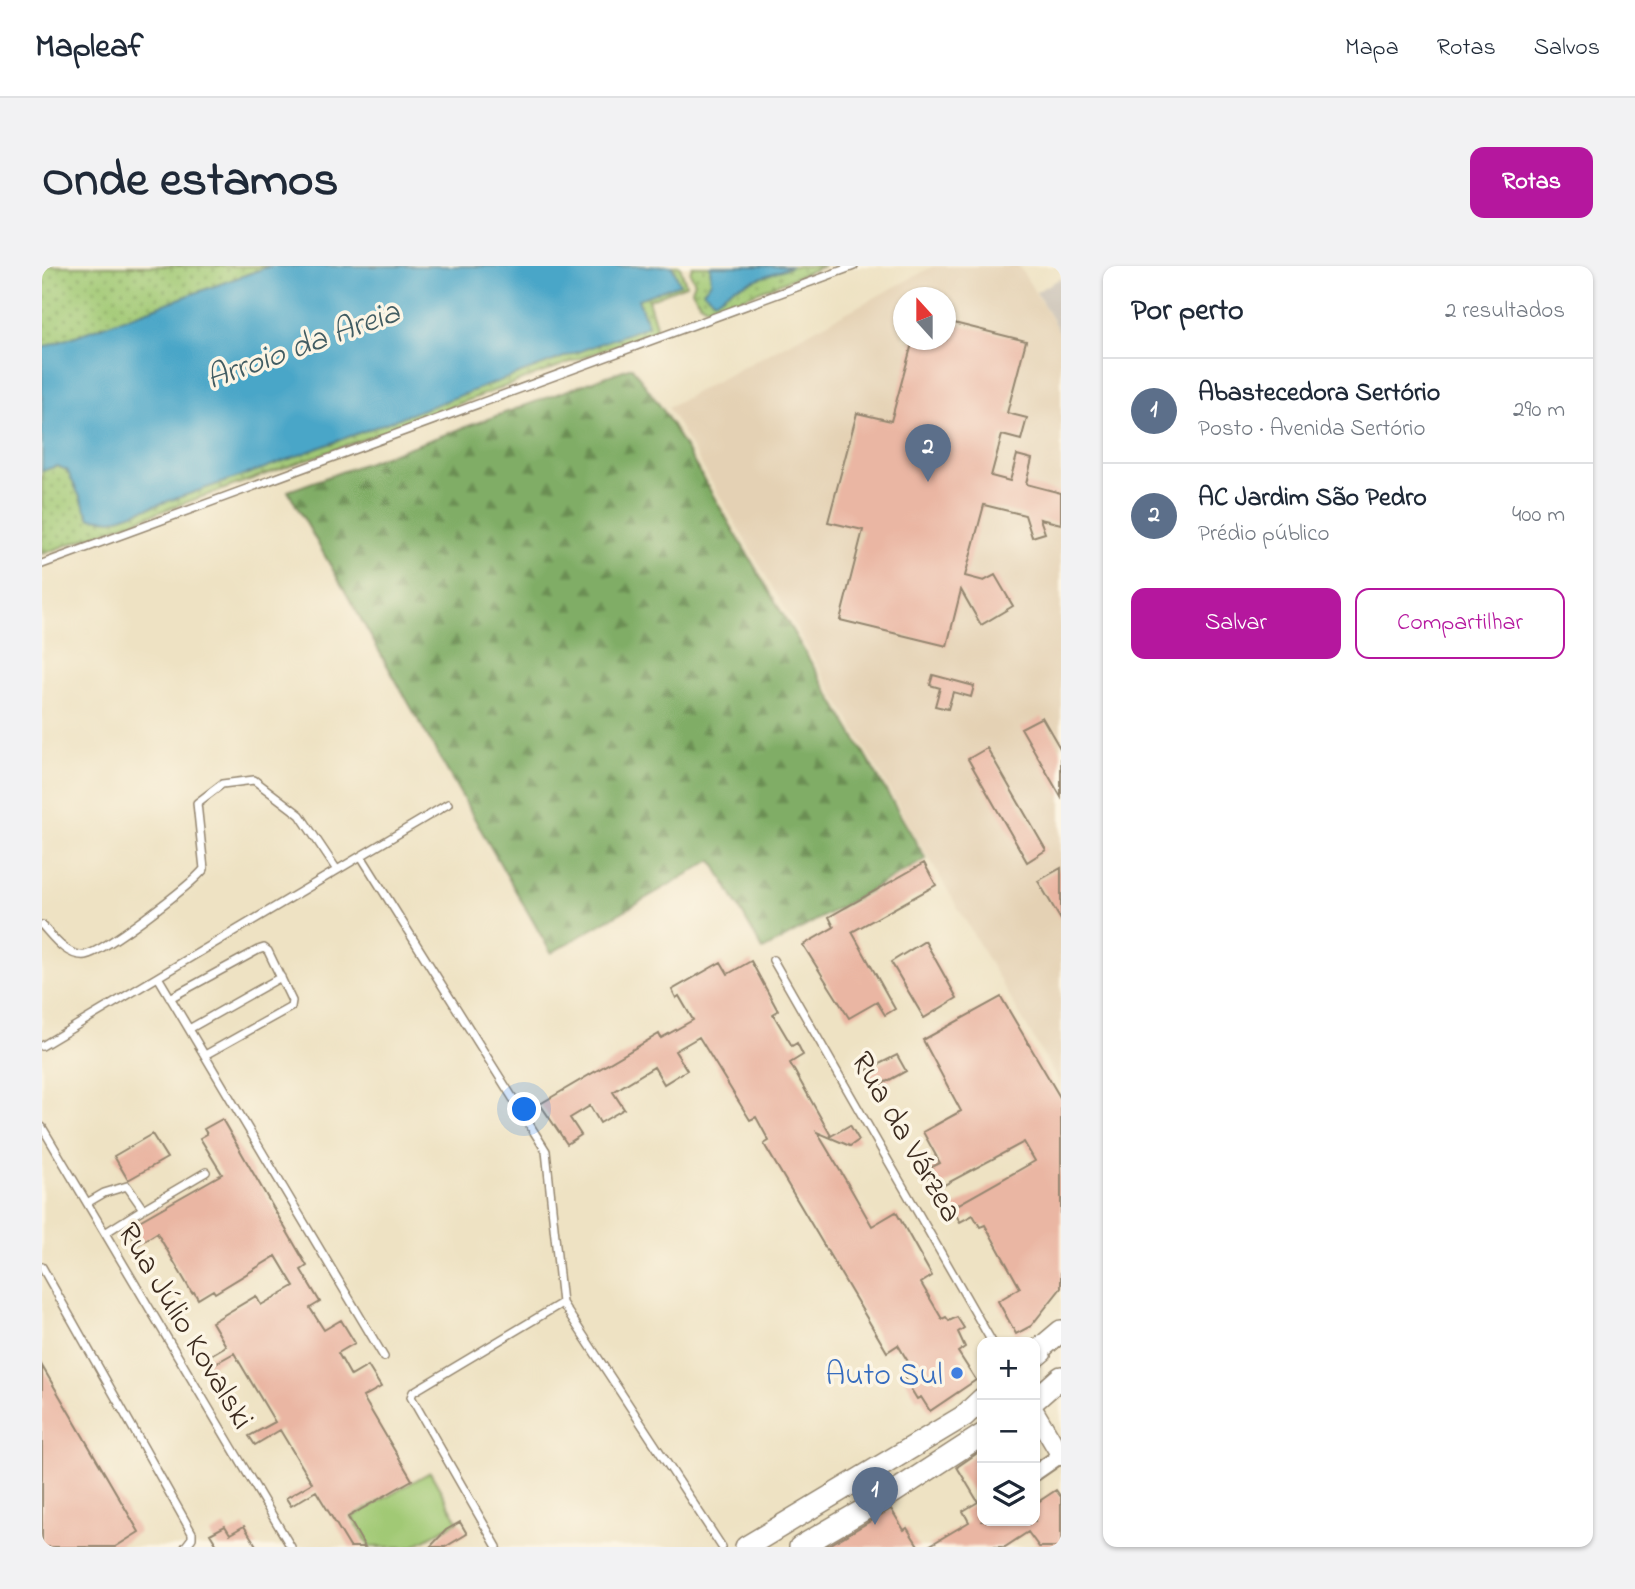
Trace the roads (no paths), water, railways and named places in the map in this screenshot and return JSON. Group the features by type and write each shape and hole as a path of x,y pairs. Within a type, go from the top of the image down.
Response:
{"main road":[{"path":"1044,1352 1061,1331"},
{"path":"1040,1396 1061,1377"},
{"path":"746,1547 964,1416 981,1400"},
{"path":"800,1547 891,1494 977,1438"}],"street":[{"path":"1040,1420 1061,1456 1040,1470"}],"lane":[{"path":"42,564 854,266"},
{"path":"42,925 63,947 75,954 84,955 95,952 147,916 204,869 197,803 222,784 254,780 300,815 337,870"},
{"path":"42,1045 448,804"},
{"path":"361,856 546,1151 562,1303 722,1547"},
{"path":"170,998 261,948 268,951 292,1001 291,1007 205,1055"},
{"name":"Rua da Várzea","path":"773,960 989,1337"},
{"path":"158,976 384,1357"},
{"path":"189,1028 281,977"},
{"name":"Rua Júlio Kovalski","path":"42,1127 291,1547"},
{"path":"105,1233 206,1172"},
{"path":"87,1203 104,1193 127,1186 143,1209"},
{"path":"42,1267 192,1533 192,1538 185,1547"},
{"path":"497,1547 412,1400 412,1394 562,1303"},
{"path":"1040,1387 1061,1368"},
{"path":"760,1547 880,1476 977,1412"},
{"path":"787,1547 888,1488 977,1430"}],"water":[{"name":"Arroio da Areia","path":"270,266 672,266 680,284 638,299 648,326 259,470 113,520 90,518 67,470 57,466 42,471 42,348"},
{"path":"710,266 792,266 733,288 715,301 703,291 711,282"}],"place":[{"name":"AC Jardim São Pedro","path":"928,482"},
{"name":"Auto Sul","path":"957,1373"},
{"name":"Abastecedora Sertório","path":"875,1525"}]}
